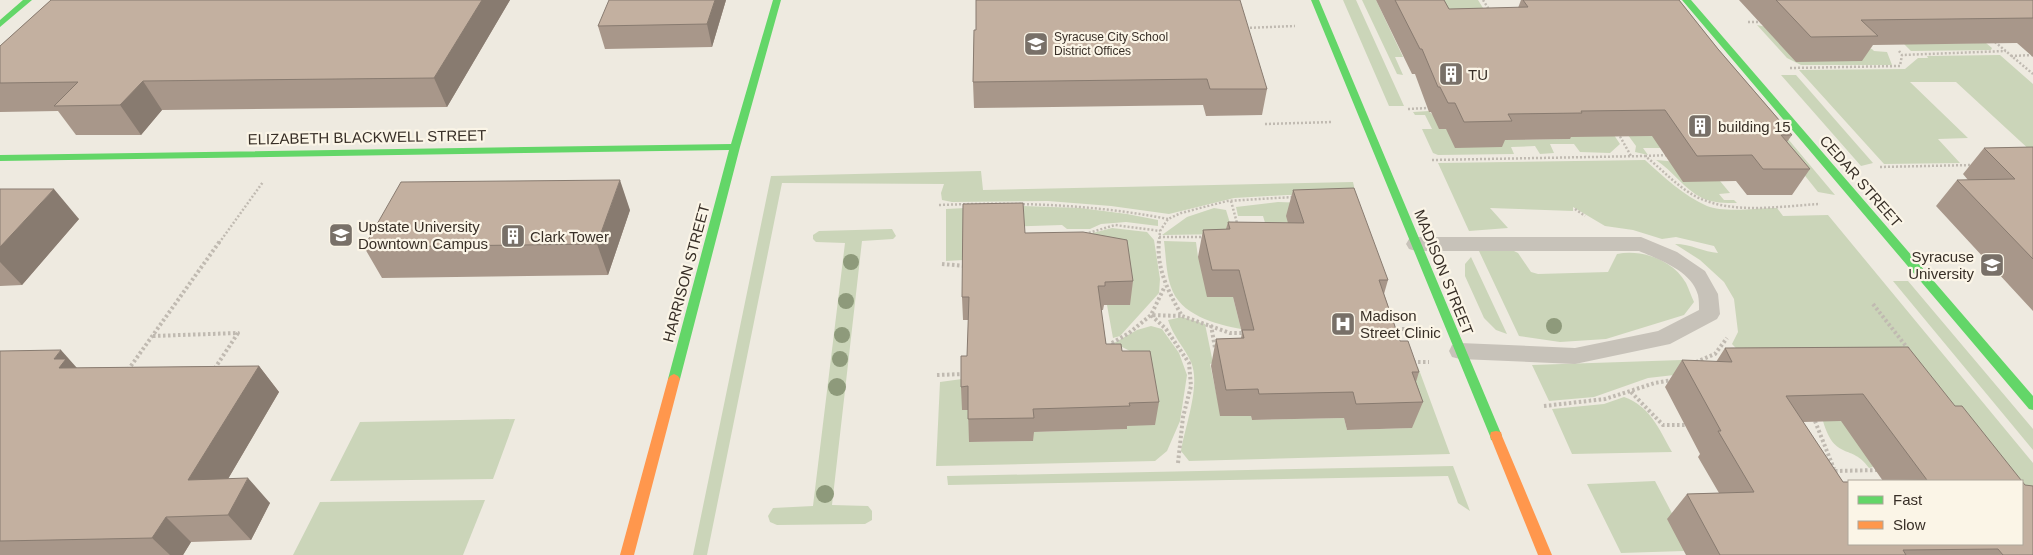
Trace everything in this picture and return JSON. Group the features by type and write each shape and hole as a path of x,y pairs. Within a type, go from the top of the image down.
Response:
{"street":[{"path":"0,24 28,0"},
{"name":"HARRISON STREET","path":"628,555 735,147 776,0"},
{"name":"MADISON STREET","path":"1316,0 1545,555"},
{"name":"CEDAR STREET","path":"1686,0 2033,405"},
{"name":"ELIZABETH BLACKWELL STREET","path":"0,158 735,147"}],"lane":[{"path":"1416,244 1641,244 1671,256 1694,273 1707,292 1710,314 1663,338 1575,356 1460,351"}],"path":[{"path":"1483,0 1492,15"},
{"path":"1748,22 1766,22"},
{"path":"1245,28 1298,26"},
{"path":"1993,40 2033,74"},
{"path":"1790,68 1900,66 1902,55 1899,51"},
{"path":"1902,55 2006,51"},
{"path":"2011,56 2033,55"},
{"path":"1408,109 1428,108"},
{"path":"1265,124 1334,122"},
{"path":"1617,132 1631,156"},
{"path":"1432,160 1673,155"},
{"path":"1645,156 1661,167 1682,187 1698,198 1715,205 1825,204"},
{"path":"1880,167 1976,165"},
{"path":"135,373 126,373 264,182"},
{"path":"1182,316 1165,286 1158,248 1160,231 1168,219 1181,213 1231,201 1298,196"},
{"path":"1231,201 1236,223"},
{"path":"939,205 995,203 1064,204 1125,210 1168,219"},
{"path":"995,203 995,208"},
{"path":"1083,235 1115,225 1160,231"},
{"path":"1158,237 1203,237 1204,244"},
{"path":"942,264 969,266"},
{"path":"1115,348 1110,344 1129,333 1151,315 1165,286"},
{"path":"1873,304 1914,357"},
{"path":"1151,315 1182,316 1230,333 1242,333"},
{"path":"1151,315 1166,329 1190,363 1191,386 1182,417 1178,463"},
{"path":"1211,325 1216,352"},
{"path":"1383,329 1410,328"},
{"path":"152,336 238,334 212,373"},
{"path":"1406,363 1432,362"},
{"path":"937,375 970,374"},
{"path":"1544,406 1605,399 1631,392 1659,381 1676,380"},
{"path":"1631,392 1663,425 1685,425"},
{"path":"1815,421 1835,472 1834,480"},
{"path":"1835,472 1884,470"}],"green space":[{"path":"1343,0 1356,0 1404,106 1389,106"},
{"path":"1362,0 1376,0 1403,57 1395,57 1403,75 1397,74"},
{"path":"1430,0 1478,0 1500,35"},
{"path":"1757,25 1872,49 1874,51 1887,52 1892,65 1801,65 1787,58"},
{"path":"1986,43 1992,48 1991,50 1911,51 1904,44"},
{"path":"2000,55 2033,84 2033,153 1956,82 1910,82 1968,138 1938,139 1960,163 1884,164 1799,70 1905,69 1918,58 1928,58 1927,56"},
{"path":"1781,75 1796,75 1873,163 1861,166"},
{"path":"1746,89 1835,195 1818,192 1737,91"},
{"path":"1637,104 1665,148 1643,148 1648,155 1635,152 1636,146 1611,112"},
{"path":"1429,111 1446,129 1498,140 1570,139 1569,137 1598,111 1620,144 1610,153 1580,152 1574,144 1550,144 1554,153 1540,154 1535,146 1511,147 1514,154 1438,155 1433,153 1422,129 1432,129 1425,115 1415,115 1413,112"},
{"path":"1645,160 1682,192 1707,206 1732,210 1777,208 1783,216 1828,215 2033,463 2033,515 2023,480 1761,374 1732,344 1738,332 1734,299 1724,282 1700,260 1675,244 1718,253 1714,246 1676,237 1662,239 1633,230 1605,226 1573,207 1573,211 1490,208 1508,228 1469,231 1438,163"},
{"path":"1656,160 1668,161 1720,181 1730,193 1719,194 1724,200 1734,200 1737,203 1715,202 1702,198"},
{"path":"981,171 983,190 1353,182 1355,191 1353,194 1234,198 1169,214 1111,206 1048,201 952,202 942,200 941,193 944,184 782,183 707,555 693,555 771,176"},
{"path":"1278,202 1309,203 1299,258 1266,226 1263,216 1238,216 1236,207"},
{"path":"998,205 1080,208 1127,214 1158,220 1158,226 1126,222 1101,224 1090,229 1067,229 1062,225 998,227"},
{"path":"984,207 963,260 946,261 946,209"},
{"path":"1214,208 1226,210 1230,223 1230,234 1162,235 1187,217"},
{"path":"1112,228 1147,232 1154,240 1160,279 1159,293 1120,336 1113,338 1107,305 1130,304 1089,234"},
{"path":"892,229 896,236 893,239 862,241 832,505 868,506 872,511 872,520 865,524 777,525 770,522 768,516 773,508 813,506 845,243 816,242 813,239 813,235 819,231"},
{"path":"1164,241 1196,242 1198,257 1233,297 1241,329 1200,317 1182,305 1169,282"},
{"path":"1512,250 1518,253 1531,272 1538,274 1608,272 1617,254 1636,253 1646,255 1665,262 1673,268 1686,283 1694,302 1684,315 1606,339 1560,342 1519,336 1479,251"},
{"path":"1471,257 1507,334 1496,330 1484,318 1465,276 1465,264"},
{"path":"1893,281 1908,281 2033,429 2033,450"},
{"path":"1182,317 1205,324 1213,363 1210,364 1221,416 1251,416 1252,420 1344,418 1347,430 1411,428 1398,368 1418,367 1450,454 1189,461 1181,451 1193,394 1194,371 1168,320"},
{"path":"1151,326 1162,329 1179,353 1187,375 1180,421 1167,451 1155,461 936,466 940,382 962,379 963,410 970,409 969,442 1033,441 1032,432 1126,429 1142,357 1114,343 1137,330"},
{"path":"1682,360 1686,369 1683,374 1648,378 1594,397 1549,401 1532,365"},
{"path":"1624,397 1641,406 1647,412 1672,452 1572,454 1552,409 1604,404"},
{"path":"515,419 493,479 330,481 360,422"},
{"path":"1823,421 1855,421 1873,467 1869,468 1863,460 1838,447 1828,434"},
{"path":"1453,466 1470,511 1458,503 1448,476 948,485 947,476"},
{"path":"1655,481 1675,519 1684,551 1621,553 1587,484"},
{"path":"485,500 463,555 293,555 320,502"}],"building":[{"path":"51,0 482,0 434,78 143,81 120,105 54,106 78,82 0,83 0,46"},
{"path":"609,0 715,0 707,24 598,26"},
{"path":"976,0 1240,0 1267,89 1210,89 1207,79 973,82"},
{"path":"1395,0 1444,0 1449,9 1528,7 1523,0 1679,0 1718,49 1792,135 1781,135 1810,169 1763,169 1752,155 1697,156 1665,110 1508,114 1512,121 1464,122 1455,103 1448,103 1440,87 1438,87 1422,49 1420,49"},
{"path":"1776,0 2033,0 2033,18 1861,20 1878,36 1811,37"},
{"path":"2033,147 2033,259 1957,180 2015,179 1984,148"},
{"path":"620,180 597,244 364,247 401,182"},
{"name":"Madison Street Clinic","path":"1354,188 1388,280 1379,280 1400,341 1408,341 1419,372 1412,372 1423,402 1356,404 1353,392 1259,394 1258,389 1226,390 1216,339 1244,338 1242,330 1254,330 1239,270 1212,270 1203,230 1230,229 1228,222 1304,223 1293,190"},
{"path":"0,189 54,189 0,247"},
{"path":"1023,203 1025,233 1083,232 1127,240 1133,281 1105,282 1105,286 1098,286 1106,344 1121,344 1122,351 1150,351 1159,402 1129,403 1130,406 1033,409 1034,418 968,419 968,386 961,387 961,356 967,356 969,297 962,297 963,204"},
{"path":"1908,347 1955,406 1962,406 2021,480 1927,480 1863,394 1786,396 1843,482 1848,482 1848,545 2023,545 2023,482 2025,485 2033,486 2033,555 2003,555 1998,549 1903,550 1906,555 1720,555 1687,494 1754,492 1718,431 1721,431 1682,360 1732,362 1725,348"},
{"path":"61,350 54,359 66,359 59,368 259,366 188,480 248,478 228,515 166,517 152,538 0,541 0,351"}],"traffic: fast":[{"path":"0,24 28,0"},
{"path":"674,379 735,147 777,0"},
{"path":"1315,0 1496,436"},
{"path":"1686,0 2033,405"},
{"path":"0,158 735,147"}],"traffic: slow":[{"path":"627,555 674,379"},
{"path":"1496,436 1545,555"}],"place":[{"name":"Syracuse City School District Offices","path":"1036,44"},
{"name":"TU","path":"1451,74"},
{"name":"building 15","path":"1700,126"},
{"name":"Upstate University Downtown Campus","path":"341,235"},
{"name":"Clark Tower","path":"513,236"},
{"name":"Syracuse University","path":"1992,265"},
{"name":"Madison Street Clinic","path":"1343,324"}]}
